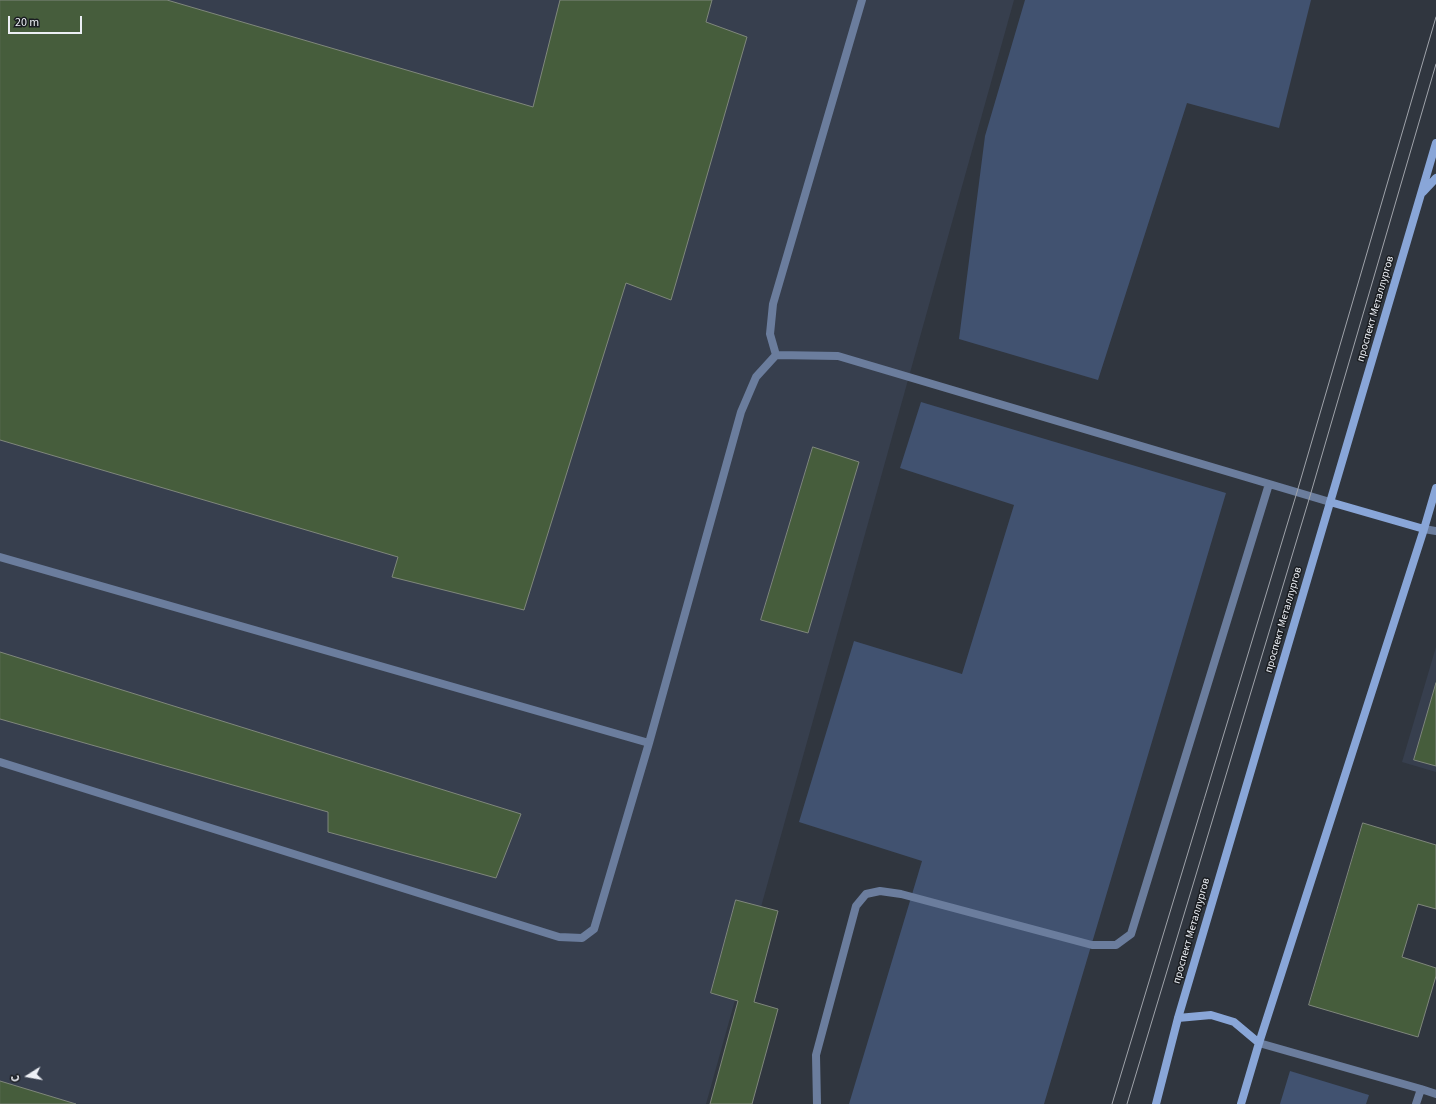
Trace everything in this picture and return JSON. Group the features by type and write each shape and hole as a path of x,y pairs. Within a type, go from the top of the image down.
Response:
{"street":[{"name":"проспект Металлургов","path":"1156,1104 1178,1018 1436,143"},
{"path":"1419,201 1425,190 1436,178"},
{"path":"1241,1104 1259,1043 1436,488"},
{"path":"1330,502 1424,529"},
{"path":"1178,1018 1212,1015 1234,1022 1259,1043"}],"lane":[{"path":"776,355 770,334 773,304 862,0"},
{"path":"0,762 560,938 582,938 594,929 649,743 741,412 756,377 776,355 838,356 1330,502"},
{"path":"817,1104 816,1055 856,906 866,894 880,891 901,894 1092,945 1116,946 1131,934 1269,484"},
{"path":"1424,529 1436,531"},
{"path":"0,557 649,743"},
{"path":"1259,1043 1436,1094"},
{"path":"1416,1104 1421,1089"}],"shaded area":[{"path":"0,0 1014,0 706,1104 0,1104"},
{"path":"1025,0 1311,0 1279,128 1187,103 1098,380 959,339 985,136"},
{"path":"921,402 1226,493 1044,1104 849,1104 922,861 799,822 854,641 962,674 1014,505 900,468"},
{"path":"1436,647 1436,772 1402,762"},
{"path":"1290,1071 1369,1095 1366,1104 1280,1104"}],"building":[{"path":"0,0 167,0 533,107 560,0 712,0 706,22 747,37 671,300 626,283 524,610 392,577 398,557 0,440"},
{"path":"813,447 859,462 808,633 761,620"},
{"path":"0,652 521,814 496,878 328,832 328,812 0,719"},
{"path":"1436,683 1436,766 1414,760"},
{"path":"1363,823 1436,845 1436,909 1418,904 1402,957 1436,968 1436,976 1418,1037 1309,1005"},
{"path":"736,900 778,911 754,1002 778,1009 752,1104 710,1104 738,1001 711,993"},
{"path":"0,1081 76,1104 0,1104"}],"tram line":[{"path":"1112,1104 1297,492 1436,17"},
{"path":"1127,1104 1310,496 1436,64"}]}
